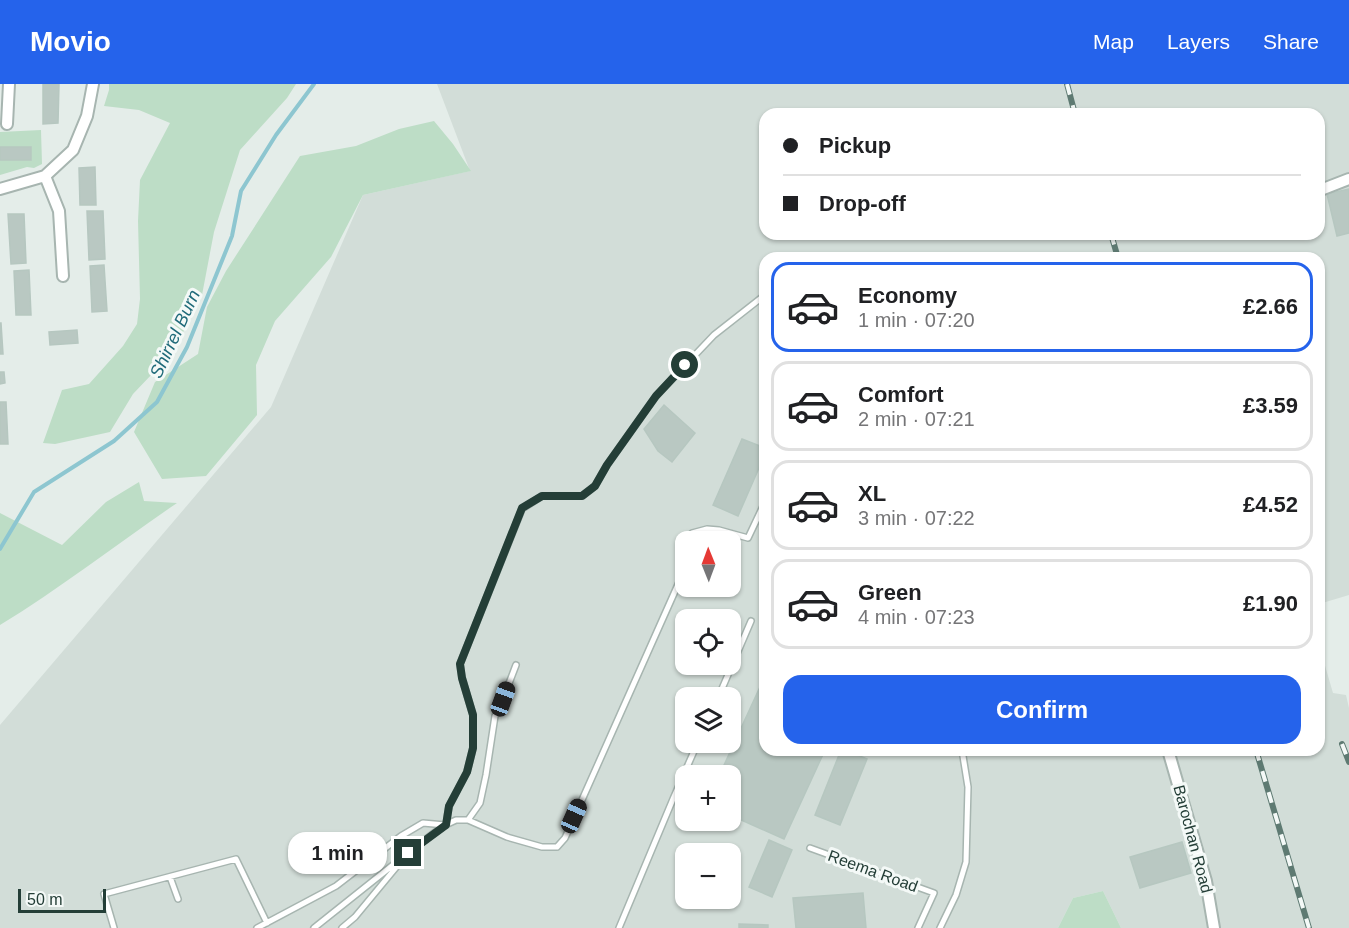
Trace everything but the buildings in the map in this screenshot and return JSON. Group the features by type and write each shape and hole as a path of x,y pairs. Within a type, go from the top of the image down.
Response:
{"street":[{"path":"7,124 9,84"},
{"path":"0,189 45,176 73,150 87,116 93,84"},
{"path":"45,176 59,211 63,276"},
{"path":"1325,188 1349,179"},
{"name":"Barochan Road","path":"1170,756 1206,881 1214,928"}],"lane":[{"path":"446,825 449,806 467,772 473,748 473,715 460,664 522,508 542,496 582,496 595,486 607,465 656,396 714,335 759,300"},
{"path":"741,536 748,538 759,515"},
{"path":"700,531 707,529 723,531"},
{"path":"314,928 408,853 456,820 468,820 507,837 542,847 557,847 565,838 675,591"},
{"path":"723,687 752,621"},
{"path":"468,820 480,803 495,716 516,665"},
{"path":"619,928 693,753"},
{"path":"940,928 956,895 966,862 968,788 963,756"},
{"path":"257,928 336,886 423,823 446,825"},
{"name":"Reema Road","path":"810,848 934,893 918,928"},
{"path":"342,928 355,917 408,853"},
{"path":"114,928 104,894 236,859 267,923"},
{"path":"170,877 178,899"}],"shaded area":[{"path":"437,84 1349,84 1349,595 1325,602 1325,252 759,252 759,756 1325,756 1325,666 1333,693 1346,695 1349,708 1349,928 1121,928 1103,891 1073,898 1058,928 0,928 0,725 271,407 363,195 470,171"}],"green space":[{"path":"109,84 296,84 287,98 240,150 214,232 202,295 173,352 133,394 110,432 55,444 43,443 62,390 89,384 123,346 137,324 140,299 138,221 140,180 170,123 139,110 104,106"},
{"path":"434,121 471,171 363,195 331,257 275,321 256,365 257,415 206,476 162,479 134,432 155,382 198,354 207,307 226,271 300,156 356,146 399,129"},
{"path":"41,130 42,164 34,168 27,167 0,175 0,132"},
{"path":"139,482 144,501 177,503 0,625 0,513 62,545 106,502"},
{"path":"1103,891 1121,928 1058,928 1073,898"}],"waterway":[{"name":"Shirrel Burn","path":"0,549 34,492 114,441 157,402 187,347 232,236 241,191 276,135 314,84"}],"railway":[{"path":"1067,84 1073,108"},
{"path":"1113,240 1116,252"},
{"path":"1342,744 1349,762"},
{"path":"1258,756 1309,928"}],"route":[{"path":"408,853 446,825 449,806 467,772 473,748 473,715 460,664 522,508 542,496 582,496 595,486 607,465 656,396 685,365"}]}
